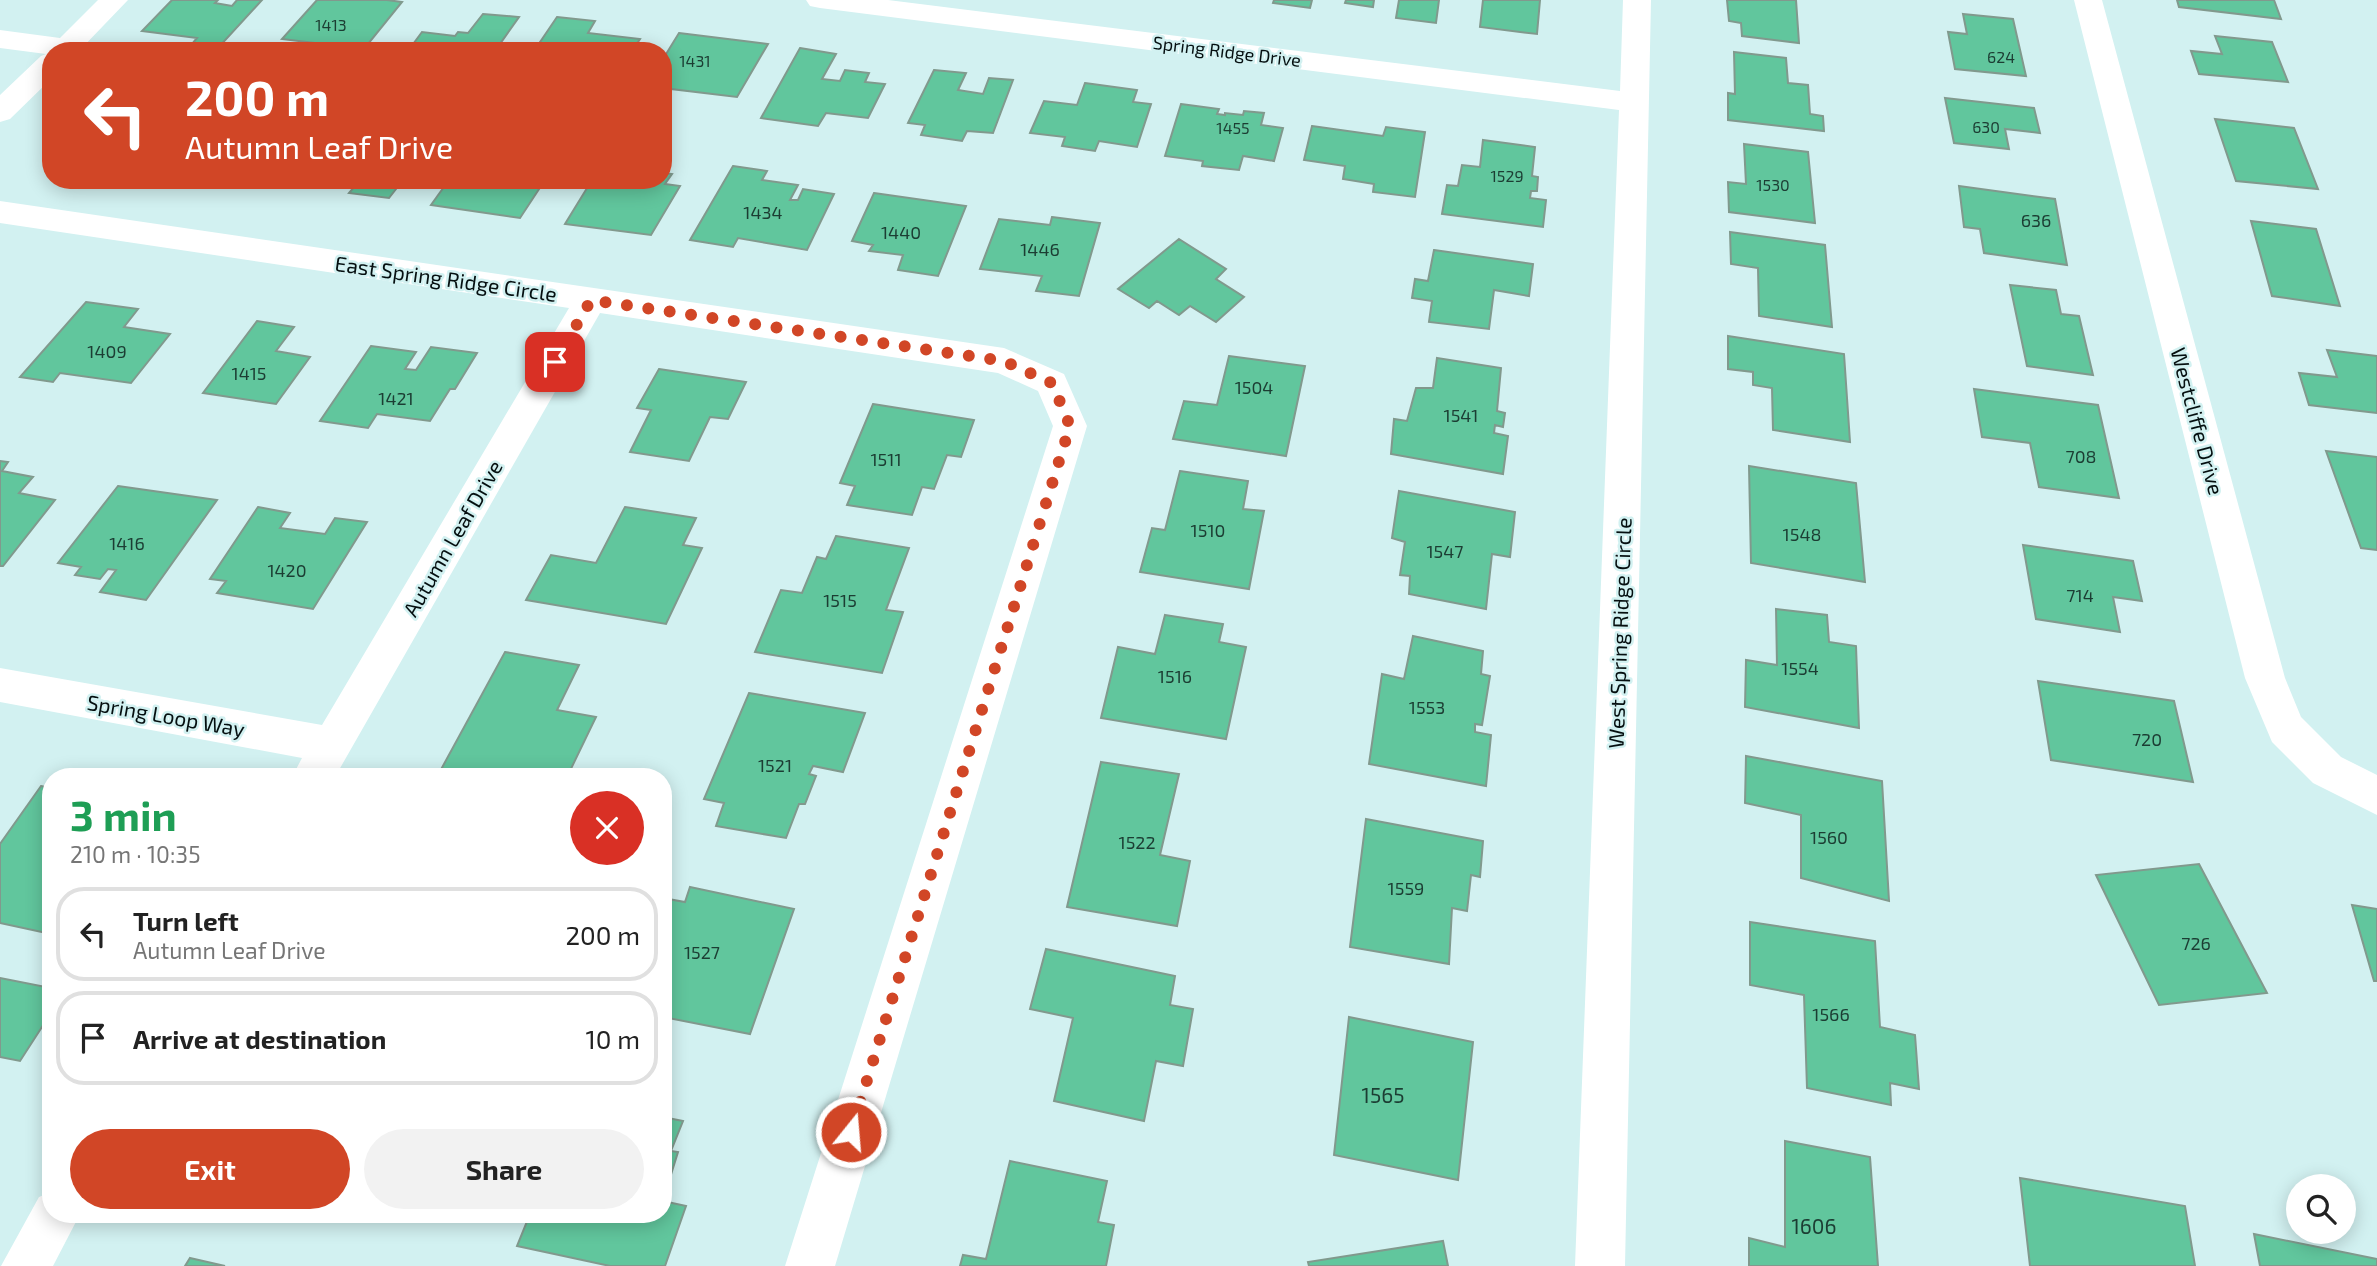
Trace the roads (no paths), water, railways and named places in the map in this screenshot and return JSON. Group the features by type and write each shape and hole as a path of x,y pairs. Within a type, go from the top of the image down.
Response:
{"street":[{"path":"72,42 114,0"},
{"name":"Spring Ridge Drive","path":"820,0 1634,102"},
{"name":"West Spring Ridge Circle","path":"1601,1266 1637,0"},
{"name":"Westcliffe Drive","path":"2088,0 2265,678 2286,729 2327,770 2377,796"},
{"path":"0,39 42,50"},
{"path":"0,112 42,71"},
{"name":"East Spring Ridge Circle","path":"0,212 1004,361 1052,383 1070,426 810,1266"},
{"name":"Autumn Leaf Drive","path":"323,761 591,300"},
{"name":"Spring Loop Way","path":"0,685 323,761"},
{"path":"26,1266 51,1223"}]}
